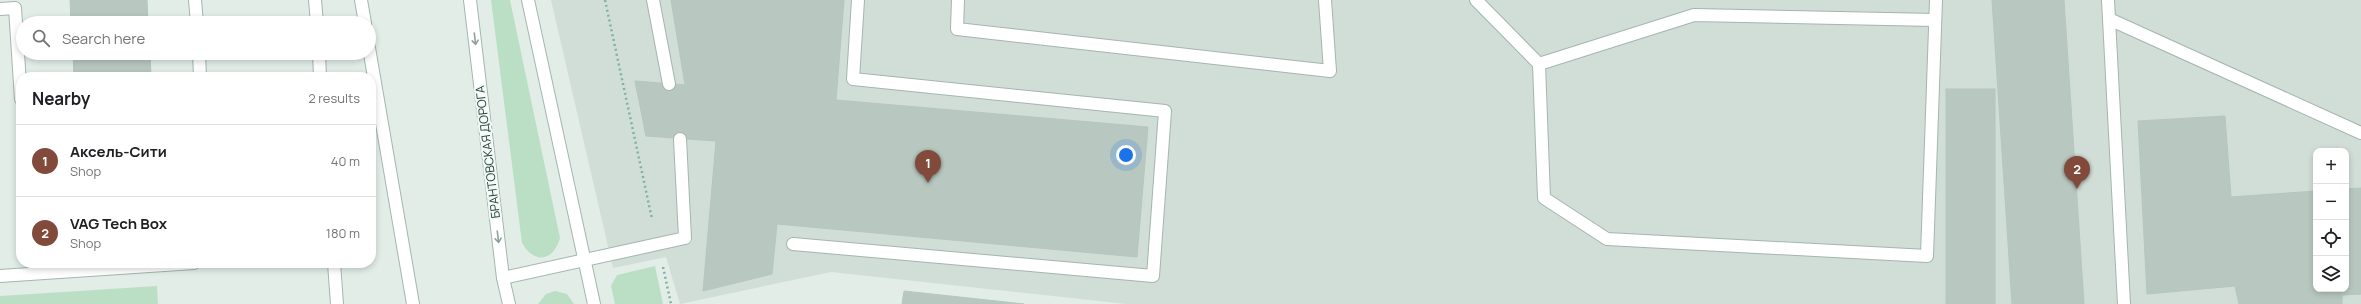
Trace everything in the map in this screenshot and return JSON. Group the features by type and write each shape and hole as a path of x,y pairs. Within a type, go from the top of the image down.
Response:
{"street":[{"path":"195,0 196,16"},
{"path":"315,0 316,16"},
{"path":"361,0 364,16"},
{"name":"БРАНТОВСКАЯ ДОРОГА","path":"470,0 503,278 508,304"},
{"path":"528,0 594,304"},
{"path":"653,0 669,84"},
{"path":"793,244 1153,276 1165,111 853,79 858,0"},
{"path":"958,0 958,29 1330,71 1326,0"},
{"path":"1476,0 1539,64 1544,198 1607,239 1927,256 1936,0"},
{"path":"2108,0 2124,304"},
{"path":"0,9 15,8 16,23"},
{"path":"1539,64 1694,15 1936,20"},
{"path":"2109,19 2361,133"},
{"path":"18,60 19,72"},
{"path":"199,60 200,72"},
{"path":"319,60 320,72"},
{"path":"371,60 373,72"},
{"path":"376,89 413,304"},
{"path":"503,278 684,238 680,139"},
{"path":"0,276 32,268"},
{"path":"334,268 337,304"}],"path":[{"path":"605,0 671,304"}],"shaded area":[{"path":"551,0 2361,0 2361,304 1126,304 831,272 680,304 666,257 613,268"}],"green space":[{"path":"491,0 510,0 560,238 553,252 548,256 537,257 527,250 522,243"},
{"path":"655,266 663,304 615,304 611,286 617,275"},
{"path":"157,286 158,304 0,304 0,296"},
{"path":"555,291 567,294 574,304 538,304 546,294"}],"building":[{"path":"70,0 147,0 148,16 71,16"},
{"path":"671,0 844,0 836,100 1148,127 1137,257 777,224 772,274 703,291 716,141 646,136 635,81 685,85"},
{"path":"1992,0 2064,0 2084,304 2012,304"},
{"path":"73,60 150,60 151,72 74,72"},
{"path":"1946,89 1995,89 1995,304 1946,304"},
{"path":"2225,116 2231,197 2313,191 2313,292 2349,292 2349,189 2361,188 2361,294 2342,295 2342,304 2239,304 2235,286 2147,294 2138,121"},
{"path":"904,291 1024,304 902,304"}],"place":[{"name":"Аксель-Сити","path":"928,183"},
{"name":"VAG Tech Box","path":"2077,189"}]}
